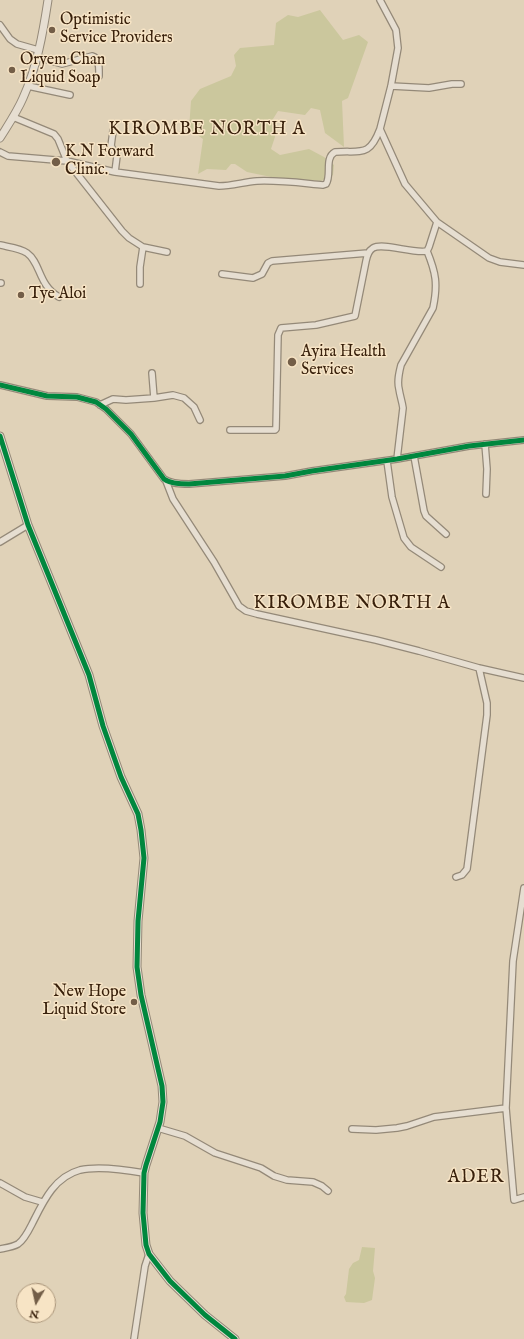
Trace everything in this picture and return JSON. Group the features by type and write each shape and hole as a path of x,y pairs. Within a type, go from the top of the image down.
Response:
{"street":[{"path":"0,138 13,117 28,86 44,28 48,0"},
{"path":"0,152 8,156 67,161 115,172 219,186 255,181 326,184 328,180 330,157 332,153 340,151 362,151 368,149 376,142 380,129 392,86 398,48 396,30 380,0"},
{"path":"0,25 10,39 17,44 62,64 92,56 95,57 97,60 99,76"},
{"path":"392,86 428,88 461,84"},
{"path":"28,86 70,95"},
{"path":"13,117 54,134 67,161 129,238 143,247 167,252"},
{"path":"380,129 405,184 436,222 489,258 500,262 524,265"},
{"path":"113,131 111,146 117,156 115,172"},
{"path":"230,430 276,430 279,330 283,328 316,326 355,316 368,253 377,246 420,252 426,251 429,247 436,222"},
{"path":"0,245 21,250 29,254 44,284 49,290 59,297"},
{"path":"140,284 140,267 143,247"},
{"path":"397,459 403,408 398,387 399,373 401,365 411,345 429,315 435,298 435,270 426,251"},
{"path":"222,274 253,278 262,274 268,263 272,261 368,253"},
{"path":"152,373 154,398"},
{"path":"0,385 47,396 77,397 91,400 100,405 131,434 166,481 173,499 214,562 242,609 257,614 376,640 479,668 524,678"},
{"path":"100,405 113,399 126,400 173,395 184,398 196,409 200,420"},
{"path":"0,436 28,525 89,674 103,726 121,777 138,814 141,830 144,858 138,921 137,968 141,995 162,1086 163,1109 144,1173 143,1213 146,1245 149,1254 165,1275 205,1315 235,1339"},
{"path":"166,481 189,484 286,476 312,470 397,459 485,444 524,440"},
{"path":"485,444 487,469 486,494"},
{"path":"414,456 426,516 446,534"},
{"path":"387,460 392,497 404,538 411,547 441,567"},
{"path":"0,542 28,525"},
{"path":"456,877 462,875 467,869 487,715 487,703 479,668"},
{"path":"524,888 513,967 506,1108 514,1200 524,1197"},
{"path":"352,1129 376,1130 397,1128 434,1117 506,1108"},
{"path":"158,1128 191,1138 216,1153 256,1166 274,1176 287,1180 313,1182 322,1186 328,1191"},
{"path":"0,1249 18,1244 28,1232 42,1202 50,1191 71,1173 80,1170 123,1170 144,1173"},
{"path":"0,1183 25,1197 42,1202"},
{"path":"134,1339 145,1266 149,1254"}],"shaded area":[{"path":"320,10 343,40 359,35 368,42 348,98 342,101 344,147 325,133 320,110 311,108 305,115 278,111 273,119 275,137 271,149 280,155 309,149 324,157 334,165 333,175 321,181 276,178 247,172 235,164 231,164 226,170 207,169 198,174 203,139 189,129 191,101 200,89 231,76 236,66 234,55 240,48 274,45 276,23 288,15 298,17"},
{"path":"362,1247 375,1248 373,1271 375,1278 372,1300 364,1303 346,1302 344,1297 346,1294 349,1269 353,1263 359,1260"}],"cycle path":[{"path":"0,385 47,396 77,397 96,402 106,409 131,434 164,479 179,484 285,476 397,459 469,446 524,440"},
{"path":"0,436 28,525 89,675 103,726 121,777 138,814 141,830 144,858 138,921 137,967 141,995 162,1086 163,1102 160,1122 144,1173 143,1213 146,1245 149,1254 170,1281 205,1315 235,1339"}],"place":[{"name":"Optimistic Service Providers","path":"52,30"},
{"name":"Oryem Chan Liquid Soap","path":"12,70"},
{"name":"K.N Forward Clinic.","path":"56,162"},
{"name":"Tye Aloi","path":"21,295"},
{"name":"Ayira Health Services","path":"292,362"},
{"name":"New Hope Liquid Store","path":"134,1002"}],"district":[{"name":"KIROMBE NORTH A","path":"207,130"},
{"name":"KIROMBE NORTH A","path":"352,604"},
{"name":"ADER","path":"476,1178"}]}
